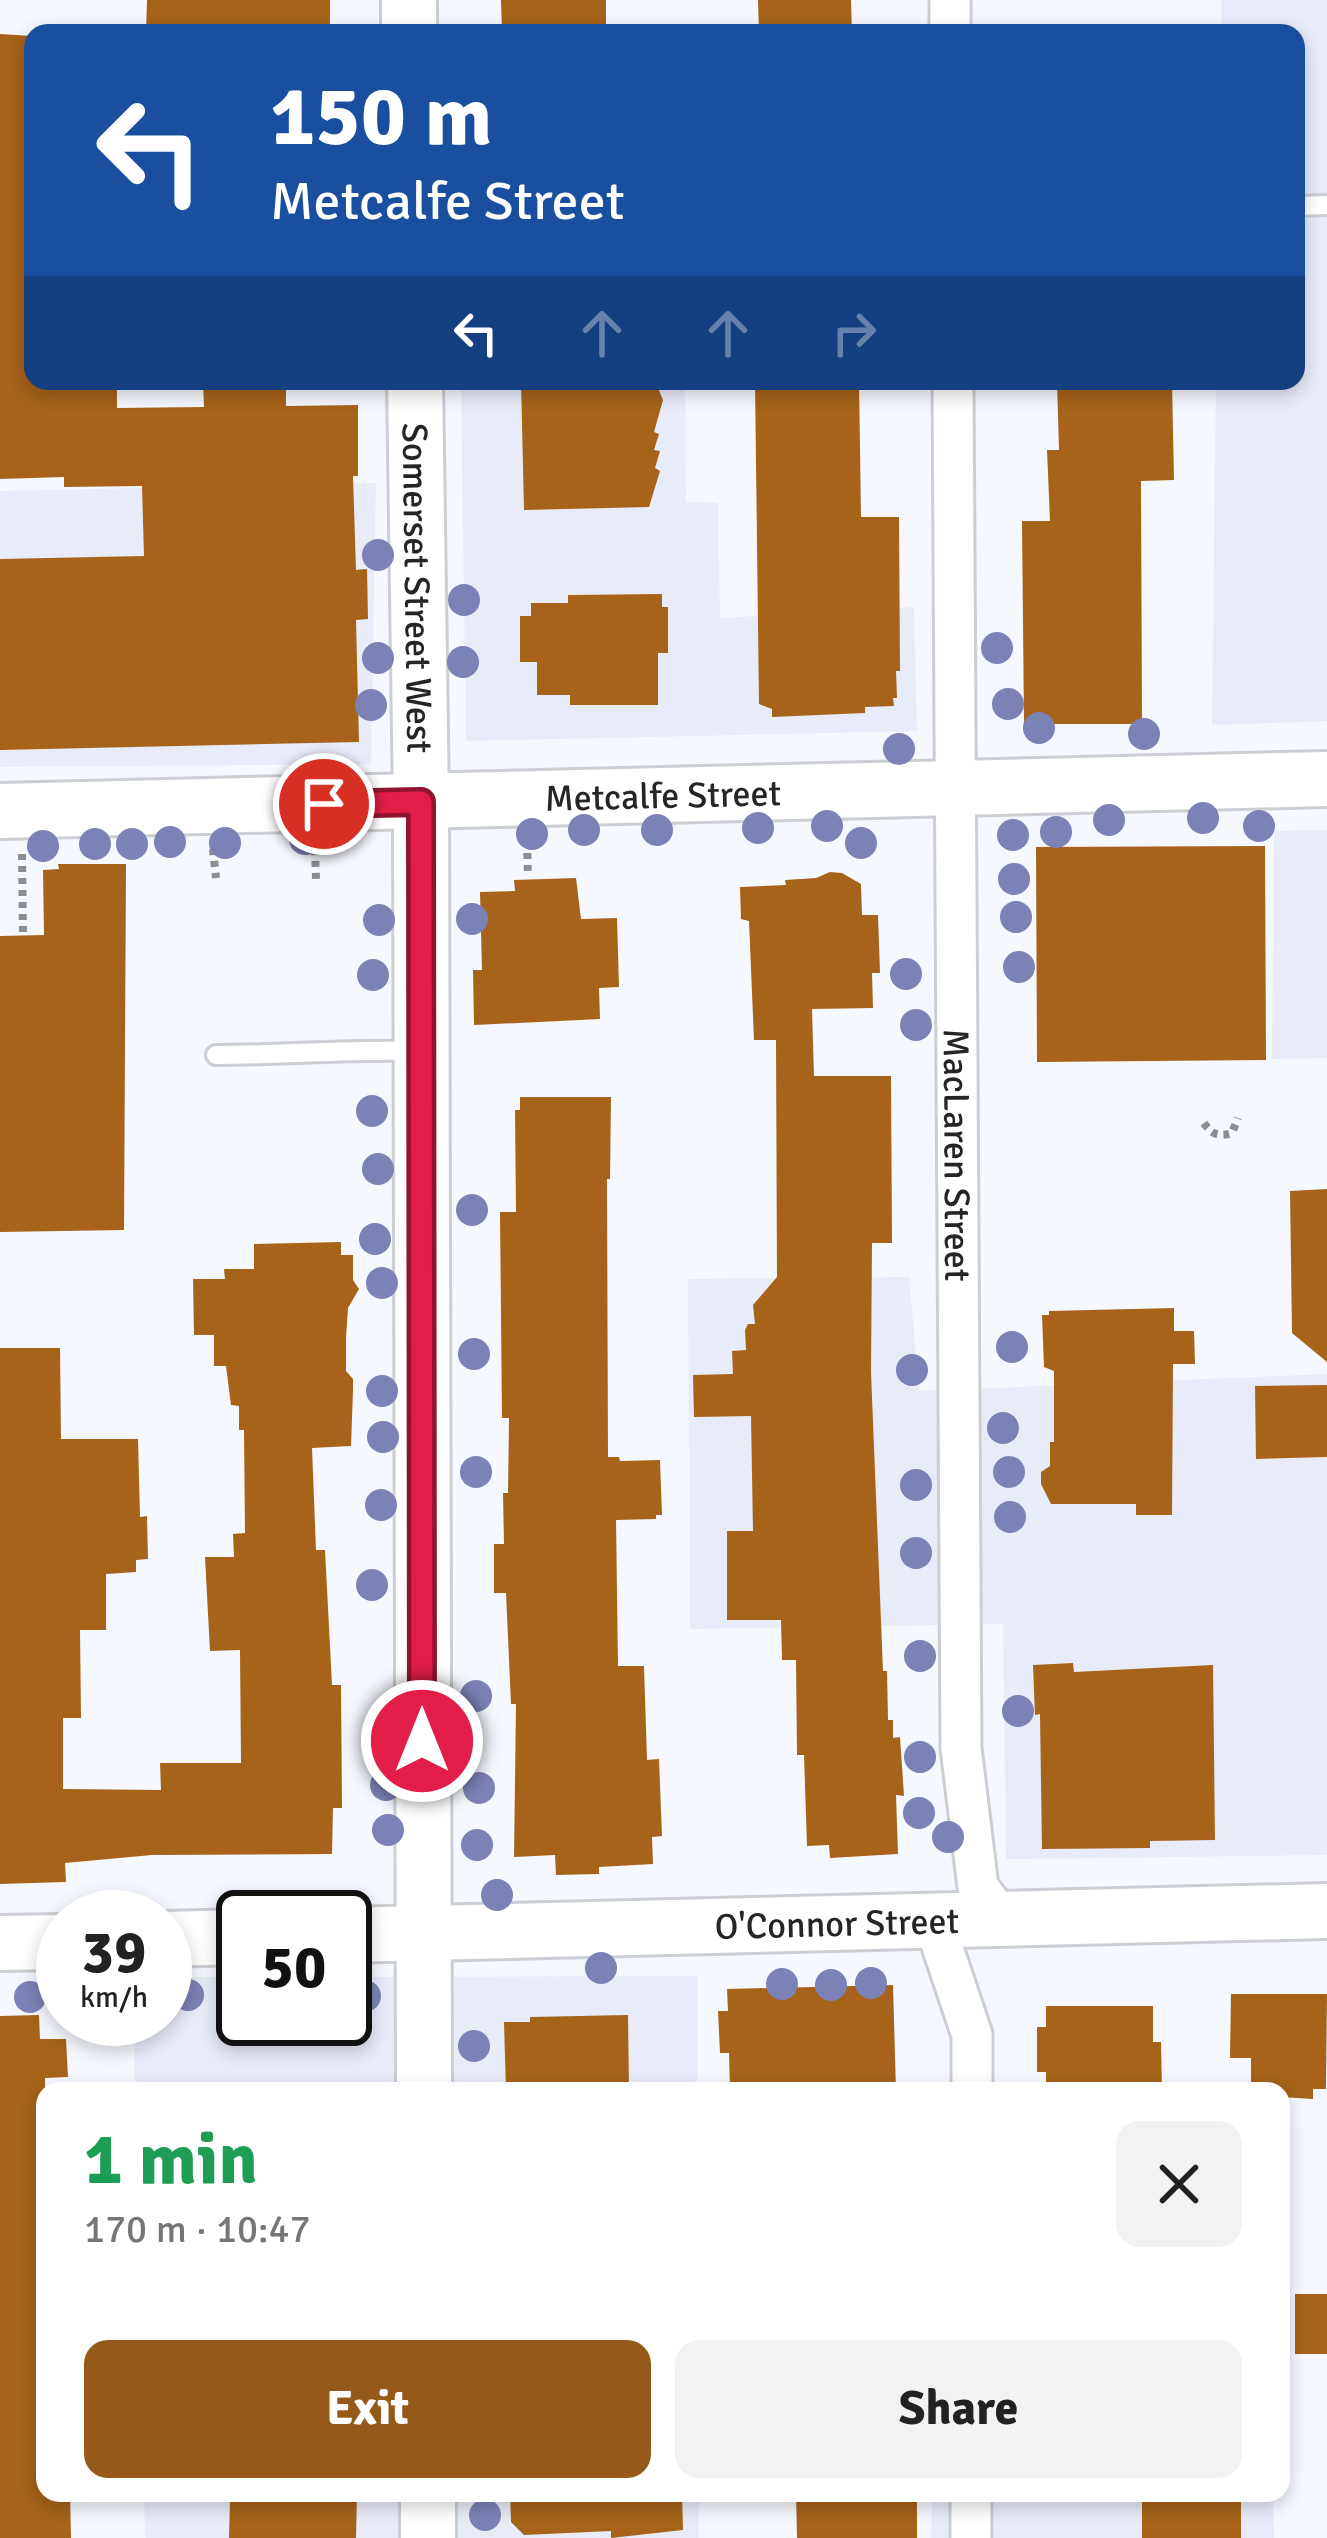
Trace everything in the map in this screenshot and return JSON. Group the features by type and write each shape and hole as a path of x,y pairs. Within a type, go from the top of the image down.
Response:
{"main road":[{"name":"Somerset Street West","path":"415,390 421,802 424,2082"},
{"name":"Metcalfe Street","path":"0,812 1327,779"},
{"name":"O'Connor Street","path":"372,1934 1327,1911"},
{"path":"0,1943 36,1942"},
{"path":"428,2502 428,2538"}],"street":[{"name":"MacLaren Street","path":"953,390 962,1748 978,1887 1002,1919"},
{"path":"934,1922 972,2035 972,2082"},
{"path":"971,2502 971,2538"}],"lane":[{"path":"216,1055 421,1051"}],"path":[{"path":"527,842 528,876"},
{"path":"314,847 316,880"},
{"path":"212,848 216,878"},
{"path":"22,865 23,936"},
{"path":"1204,1124 1221,1136 1232,1133 1238,1118"}],"shaded area":[{"path":"1221,0 1327,0 1327,721 1212,725 1216,390 1305,390 1305,24 1221,24"},
{"path":"461,390 685,390 686,502 718,503 720,618 914,607 917,731 466,741"},
{"path":"376,483 371,764 0,767 0,491"},
{"path":"1327,830 1327,1058 1272,1059 1274,831"},
{"path":"909,1277 919,1391 1327,1374 1327,1855 1006,1859 1003,1624 690,1629 688,1279"},
{"path":"697,1976 697,2082 135,2082 134,2046 192,2046 192,1977 216,1977 216,2046 372,2046 372,1977"},
{"path":"144,2502 699,2502 699,2538 145,2538"},
{"path":"932,2502 1273,2502 1274,2538 931,2538"}],"building":[{"path":"147,0 330,0 330,24 146,24"},
{"path":"501,0 606,0 606,24 502,24"},
{"path":"758,0 851,0 852,24 759,24"},
{"path":"0,34 24,35 24,390 117,390 117,408 204,407 203,390 286,390 286,406 358,405 358,476 353,476 356,570 367,569 368,619 356,620 359,742 0,750 0,559 144,556 142,486 64,487 64,477 0,479"},
{"path":"521,390 659,390 663,400 654,450 660,451 655,468 660,471 649,507 524,510"},
{"path":"755,390 859,390 861,517 899,517 897,698 893,698 894,706 865,707 865,713 772,717 772,709 759,704"},
{"path":"1057,390 1172,390 1174,480 1141,481 1142,724 1024,724 1022,521 1050,521 1047,450 1059,450"},
{"path":"662,594 662,607 668,607 668,653 658,653 658,705 570,705 570,695 537,695 537,662 520,662 520,616 531,616 531,603 568,603 568,595"},
{"path":"1265,846 1266,1060 1037,1062 1036,847"},
{"path":"58,864 126,864 124,1230 0,1232 0,936 44,935 43,870 59,869"},
{"path":"830,872 861,884 862,915 878,915 880,973 872,973 873,1008 812,1009 814,1076 891,1076 892,1243 872,1243 871,1372 883,1671 887,1671 888,1720 893,1720 893,1738 900,1737 904,1796 896,1795 898,1854 830,1858 829,1845 807,1846 804,1755 797,1755 796,1660 782,1660 781,1620 727,1620 727,1531 753,1531 751,1416 694,1417 693,1375 733,1374 732,1351 746,1350 745,1330 748,1324 755,1324 753,1305 777,1277 776,1040 754,1040 749,921 741,919 740,887 786,885 785,880"},
{"path":"576,878 581,919 617,918 619,987 599,988 600,1019 474,1025 473,970 482,970 480,892 515,891 514,880"},
{"path":"520,1097 611,1097 608,1457 660,1460 662,1515 616,1520 618,1666 644,1666 647,1760 659,1759 662,1836 652,1837 653,1864 599,1867 599,1874 556,1875 555,1855 514,1857 516,1704 511,1704 506,1593 494,1593 494,1544 504,1544 503,1493 508,1493 509,1418 502,1418 500,1212 516,1212 515,1110 520,1110"},
{"path":"1327,1189 1327,1362 1292,1333 1290,1191"},
{"path":"341,1242 341,1255 353,1255 353,1280 359,1289 348,1308 346,1337 346,1371 353,1379 351,1446 312,1448 316,1550 325,1550 332,1685 341,1685 342,1808 333,1808 332,1854 152,1855 65,1863 66,1882 0,1884 0,1348 60,1348 61,1439 138,1439 140,1517 147,1516 148,1559 136,1560 136,1572 106,1574 106,1630 80,1630 81,1718 63,1718 63,1789 161,1790 160,1763 241,1763 240,1650 210,1651 205,1557 234,1557 233,1534 245,1533 244,1430 239,1430 239,1406 231,1405 226,1366 214,1366 214,1335 194,1335 193,1279 225,1279 224,1269 254,1269 254,1244"},
{"path":"1174,1308 1174,1331 1194,1331 1195,1364 1173,1364 1172,1515 1136,1515 1136,1504 1051,1504 1041,1472 1050,1466 1050,1442 1054,1442 1054,1371 1044,1367 1042,1315 1049,1311"},
{"path":"1327,1385 1327,1457 1256,1459 1255,1386"},
{"path":"1073,1663 1074,1672 1213,1665 1215,1840 1150,1841 1150,1848 1042,1849 1040,1714 1035,1715 1033,1665"},
{"path":"893,1985 896,2082 730,2082 729,2053 720,2053 718,2011 728,2011 727,1989"},
{"path":"1231,1994 1327,1994 1326,2089 1313,2089 1313,2099 1290,2098 1290,2082 1251,2082 1251,2058 1230,2058"},
{"path":"1046,2006 1153,2006 1153,2042 1161,2042 1162,2082 1046,2082 1046,2072 1037,2072 1037,2027 1046,2027"},
{"path":"36,2015 36,2046 66,2046 68,2077 36,2082 36,2502 70,2502 71,2538 0,2538 0,2016"},
{"path":"628,2015 629,2082 506,2082 504,2022 530,2022 530,2017"},
{"path":"1295,2294 1327,2294 1327,2354 1295,2354"},
{"path":"230,2502 357,2502 356,2538 229,2538"},
{"path":"510,2502 682,2502 683,2530 611,2538 611,2531 524,2535 511,2522"},
{"path":"796,2502 917,2502 917,2538 797,2538"},
{"path":"1142,2502 1241,2502 1241,2538 1142,2538"}],"route":[{"path":"324,804 421,802 422,1741"}]}
